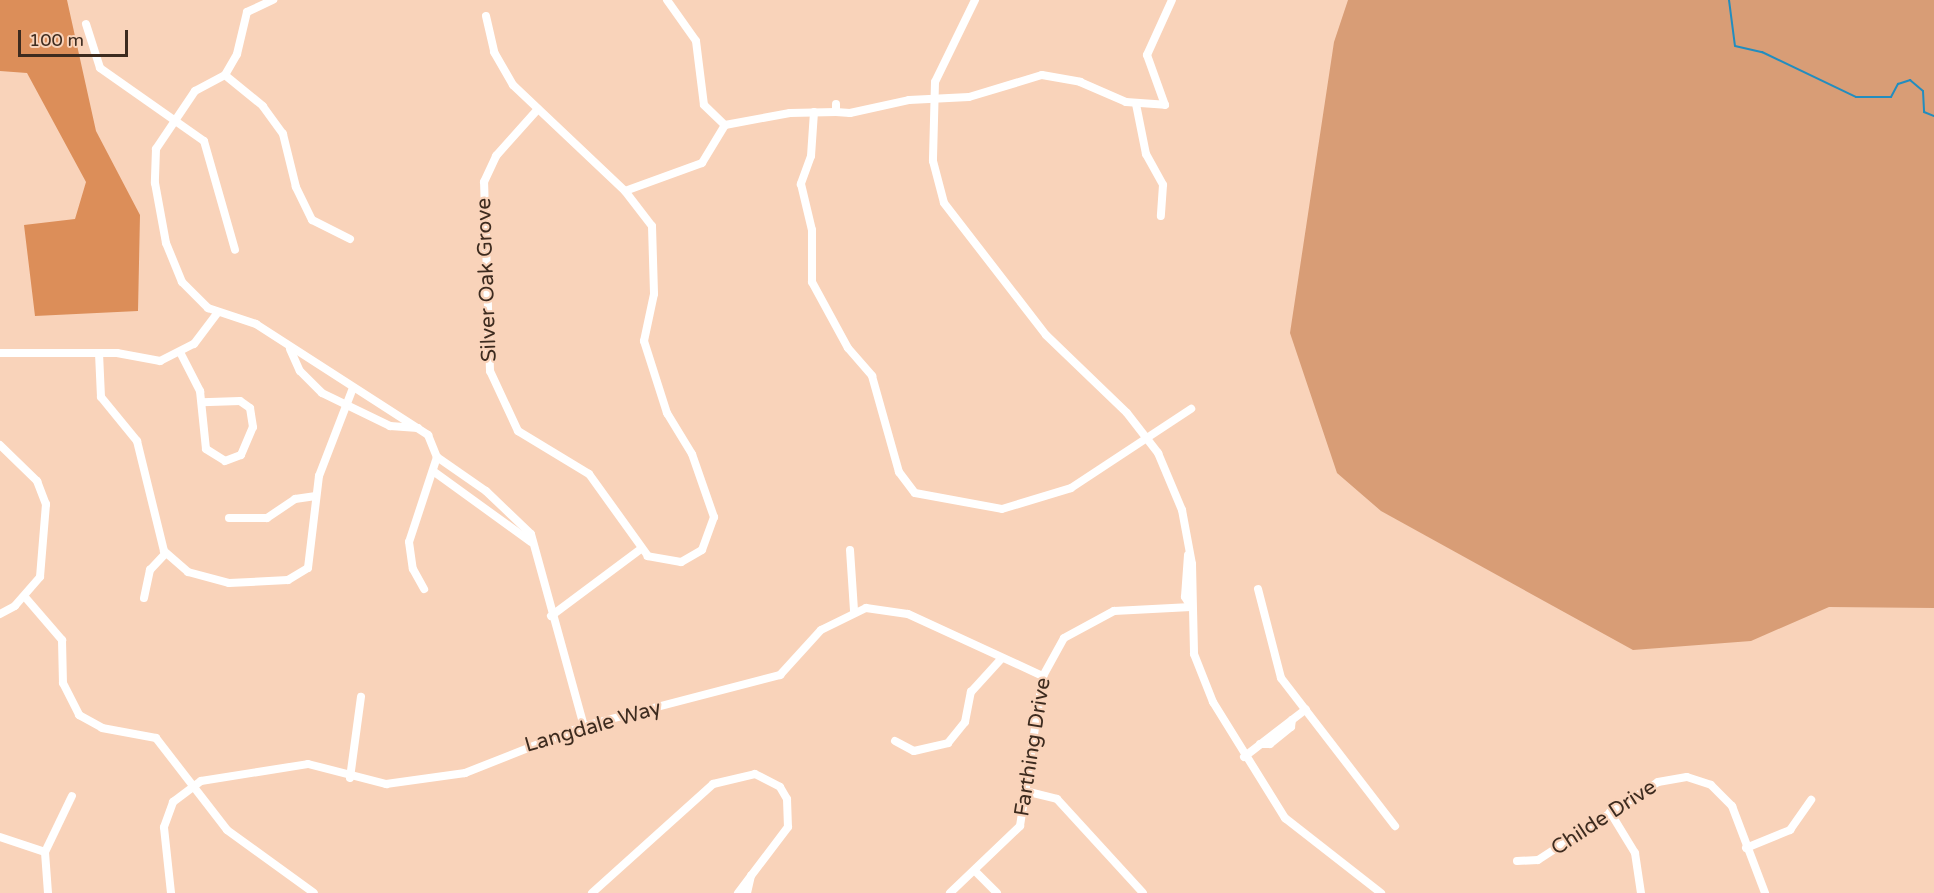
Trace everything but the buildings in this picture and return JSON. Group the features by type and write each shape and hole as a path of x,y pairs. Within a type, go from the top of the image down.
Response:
{"street":[{"path":"273,0 247,12 237,54 225,75 208,80 176,118 156,149 155,183 166,243 182,282 208,308 217,313 256,324 290,349 418,428 434,442 437,457 409,542 413,569 424,589"},
{"path":"667,0 696,40 704,105 725,125"},
{"path":"975,0 940,63 934,99 935,172 950,213 1046,335 1147,437 1179,495 1188,555 1198,668 1244,756 1290,823 1381,893"},
{"path":"725,125 836,108 980,95 1042,75 1066,78 1136,104 1165,105 1148,64 1149,48 1172,0"},
{"name":"Silver Oak Grove","path":"486,16 498,63 538,110 625,191 652,226 656,242 654,303 644,333 646,350 671,422 692,453 714,517 707,543 687,560 664,563 641,549 589,474 518,431 488,362 484,182 496,156 538,110"},
{"path":"87,24 100,68 176,118 212,154 235,250"},
{"path":"225,75 264,106 283,134 296,187 312,220 350,239"},
{"path":"1136,104 1146,154 1163,185 1161,216"},
{"path":"814,112 811,156 801,184 812,230 812,282 848,348 872,376 908,487 933,501 1002,509 1071,488 1191,409"},
{"path":"625,191 702,163 725,125"},
{"path":"0,353 99,353 160,361 181,354 217,313"},
{"path":"290,349 314,387 390,426 418,428"},
{"path":"99,353 100,398 137,441 149,473 154,525 166,554 188,573 228,584 288,580 312,559 316,496 329,438 353,388"},
{"path":"181,354 202,402 206,448 225,460 241,455 253,427 250,408 240,401 202,402"},
{"path":"0,445 37,481 46,504 40,577 25,597 0,614"},
{"path":"437,457 519,520 531,542 584,726"},
{"path":"433,471 457,491 531,542"},
{"path":"457,491 464,480"},
{"path":"229,518 267,518 295,499 316,496"},
{"path":"551,616 641,549"},
{"path":"850,550 854,611"},
{"path":"144,598 150,570 166,554"},
{"path":"1258,589 1278,671 1395,826"},
{"path":"25,597 62,640 63,683 79,715 102,728 156,738 227,830 314,893"},
{"name":"Farthing Drive","path":"950,893 1017,832 1043,676 1064,638 1101,615 1191,607"},
{"name":"Langdale Way","path":"171,893 164,827 172,802 193,786 215,776 308,764 350,778 386,784 465,772 584,726 780,675 820,630 854,611 892,609 1043,676"},
{"path":"895,741 914,751 948,743 966,722 971,692 1001,658"},
{"path":"350,778 361,697"},
{"path":"1244,756 1260,744 1270,744 1291,727 1292,720 1306,709"},
{"path":"592,893 713,784 741,774 755,774 780,788 789,814 782,840 738,893"},
{"name":"Childe Drive","path":"1517,861 1538,860 1658,782 1695,779 1726,798 1765,893"},
{"path":"1025,790 1057,799 1143,893"},
{"path":"48,893 45,852 72,796"},
{"path":"1746,848 1790,830 1811,800"},
{"path":"1610,812 1635,853 1641,893"},
{"path":"0,837 45,852"},
{"path":"975,871 997,893"},
{"path":"747,893 751,875"}],"shaded area":[{"path":"0,0 67,0 96,131 140,215 138,311 35,316 24,225 75,219 86,182 27,73 0,71"},
{"path":"1348,0 1934,0 1934,608 1829,607 1751,641 1633,650 1381,511 1337,473 1290,333 1334,42"}],"waterway":[{"path":"1729,0 1735,46 1762,52 1856,97 1891,97 1898,84 1910,80 1923,91 1924,112 1934,116"}]}
